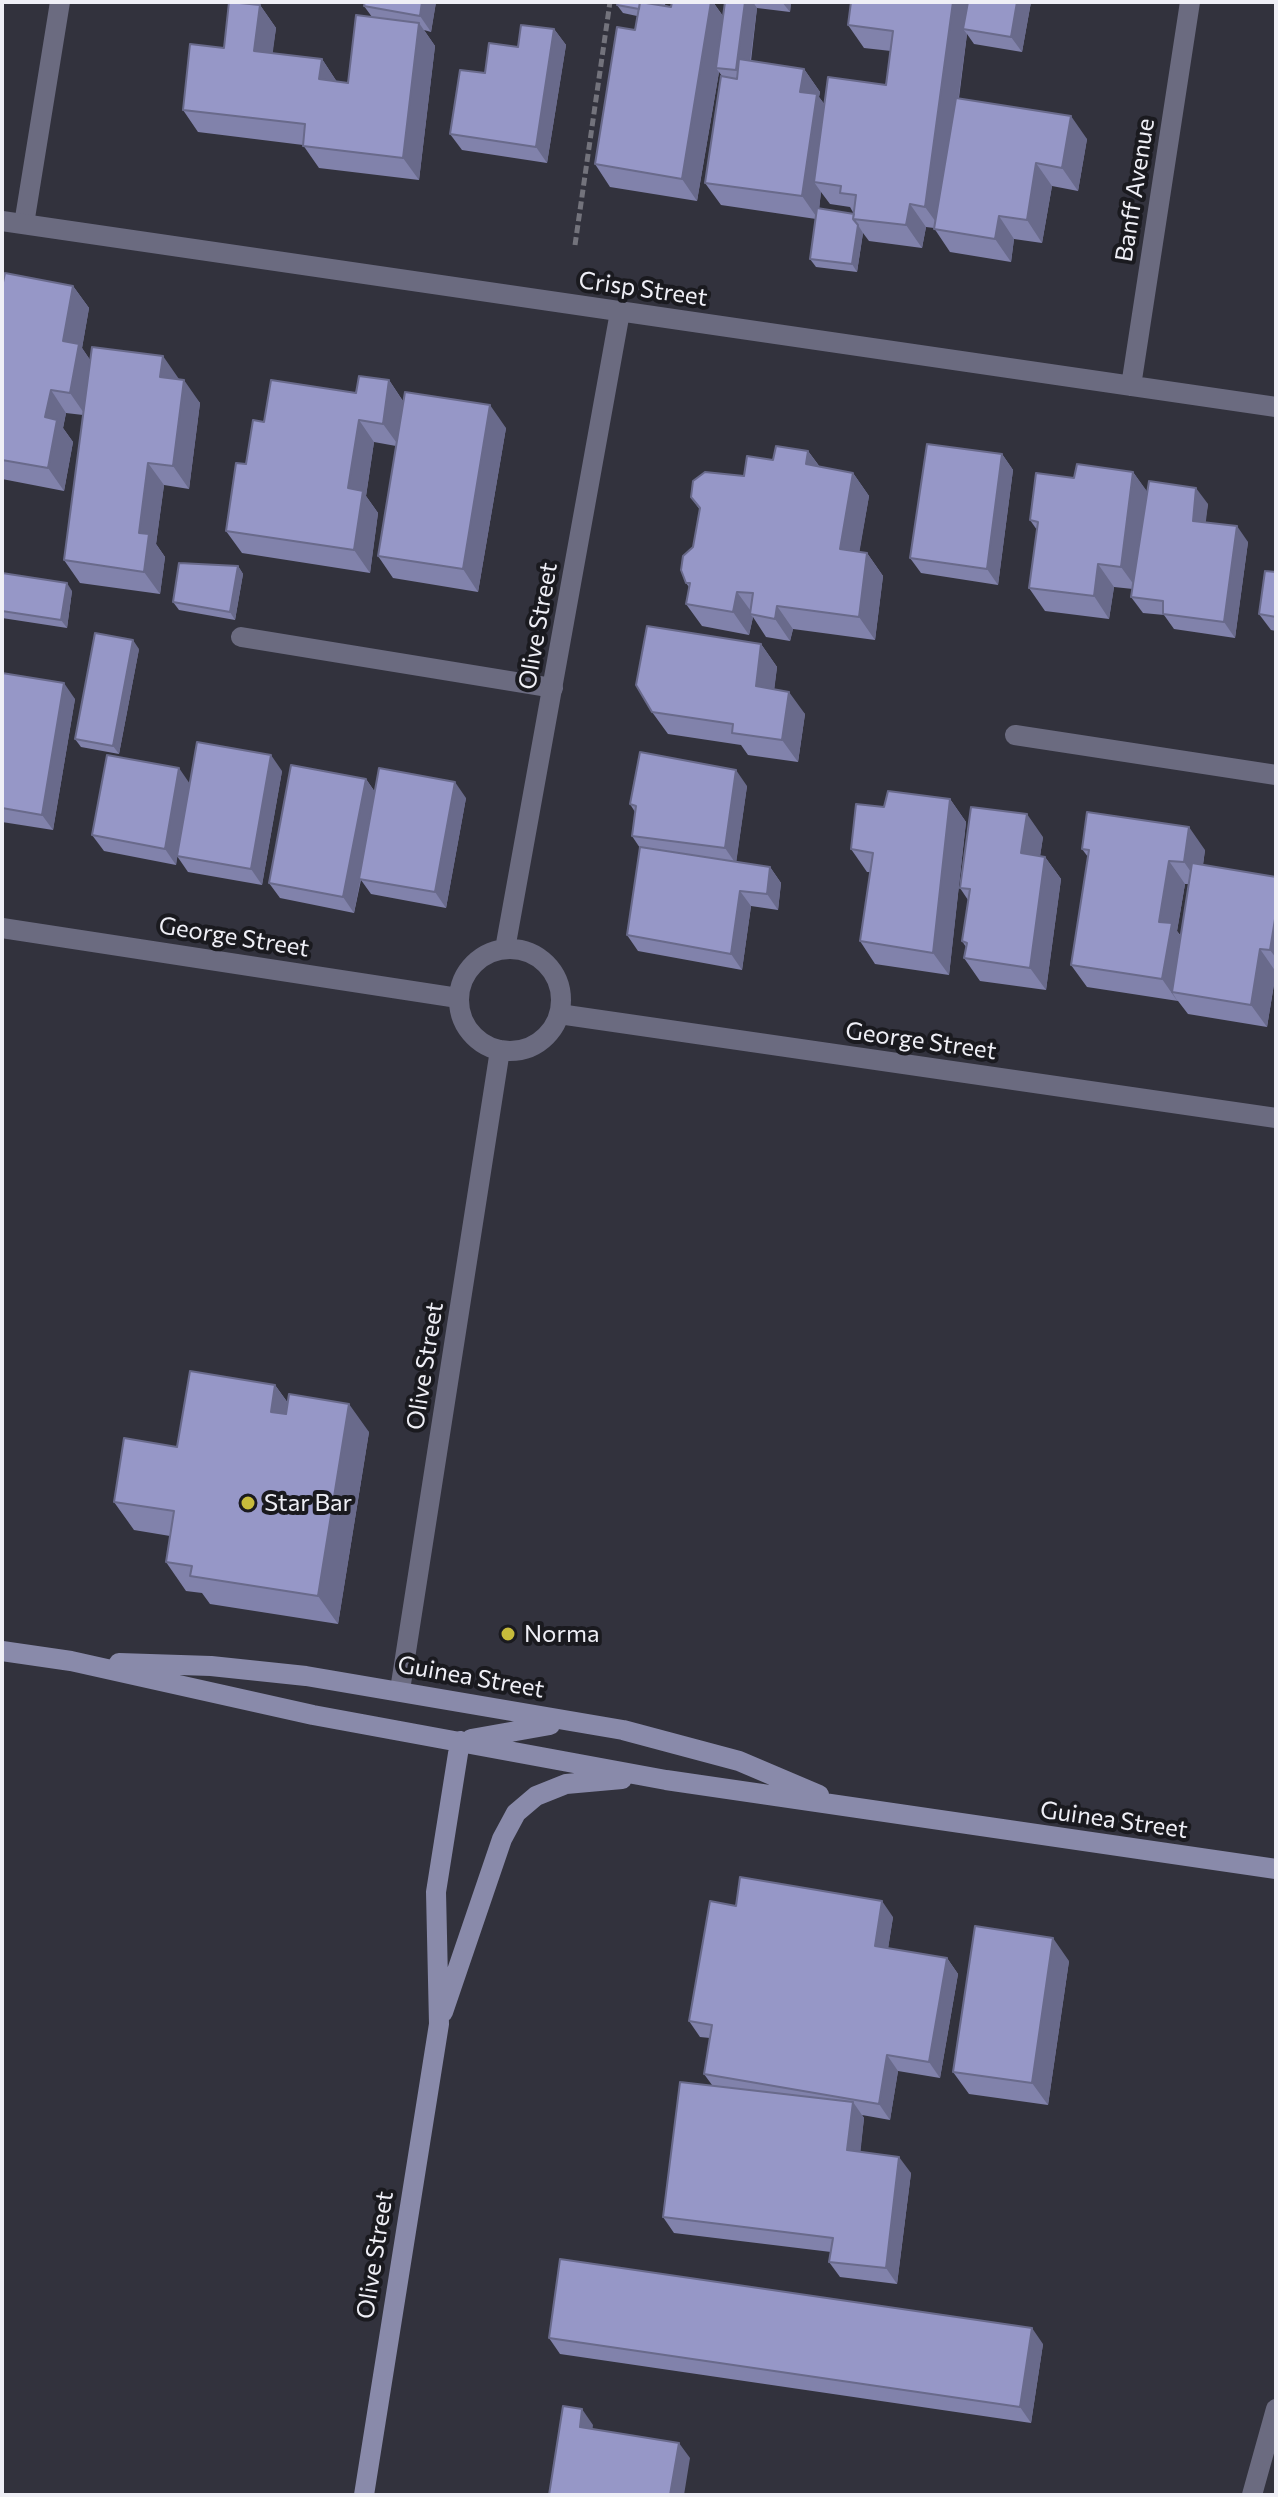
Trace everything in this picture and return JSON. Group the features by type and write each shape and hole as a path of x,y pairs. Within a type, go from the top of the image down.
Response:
{"street":[{"path":"24,224 60,2"},
{"name":"Banff Avenue","path":"1131,386 1190,2"},
{"name":"Crisp Street","path":"2,221 1276,407"},
{"name":"Olive Street","path":"505,949 620,312"},
{"path":"241,637 553,688"},
{"path":"1015,735 1276,775"},
{"name":"George Street","path":"2,928 458,998"},
{"path":"505,949 522,950 550,967 558,982 559,1014 543,1039 515,1050 500,1050 475,1037 465,1026 458,998 461,983 478,959 505,949"},
{"name":"George Street","path":"559,1014 1276,1118"},
{"name":"Olive Street","path":"400,1690 500,1050"},
{"name":"Guinea Street","path":"2,1651 71,1661 263,1705 666,1780 1276,1869"},
{"name":"Guinea Street","path":"71,1661 211,1666 400,1690 647,1735 739,1761 849,1808"},
{"path":"460,1741 530,1727 579,1724"},
{"name":"Olive Street","path":"439,2024 437,1874 460,1741"},
{"name":"Olive Street","path":"364,2495 439,2024 502,1839 516,1813 536,1796 566,1784 666,1780"},
{"path":"1252,2495 1276,2409"}],"path":[{"path":"575,245 610,2"}],"building":[{"path":"229,2 260,5 254,51 322,59 319,79 348,83 356,15 419,23 403,158 303,146 305,124 183,110 190,44 224,48"},
{"path":"365,2 422,2 420,16 364,6"},
{"path":"618,2 640,2 639,9 617,5"},
{"path":"640,2 671,7 672,2 711,2 682,179 595,164 617,27 635,30"},
{"path":"725,2 745,2 736,70 716,68"},
{"path":"851,2 953,2 925,207 910,204 906,225 853,219 856,195 840,193 841,186 814,182 828,77 886,85 893,31 848,25"},
{"path":"968,2 1017,2 1011,37 963,29"},
{"path":"521,25 554,29 536,147 450,134 460,70 485,73 489,43 518,47"},
{"path":"739,59 804,69 800,92 817,94 802,196 705,183 721,76 737,79"},
{"path":"956,98 1071,116 1062,168 1036,163 1027,220 999,216 995,239 934,229"},
{"path":"817,208 854,214 853,219 858,225 852,264 810,259"},
{"path":"5,273 73,286 63,341 79,344 70,393 51,390 45,417 57,420 48,468 2,460 2,287"},
{"path":"92,347 163,356 160,377 184,380 173,466 148,463 139,533 149,534 144,572 64,560"},
{"path":"359,376 389,380 383,424 359,420 348,488 363,491 354,550 226,531 236,463 246,464 253,420 264,422 271,380 356,393"},
{"path":"405,392 490,405 463,569 378,556"},
{"path":"927,444 1002,454 987,569 910,558"},
{"path":"776,446 808,451 806,464 853,473 840,549 867,553 859,617 777,606 775,619 750,614 753,593 737,592 733,612 686,604 690,583 686,583 681,570 683,556 693,547 700,508 691,497 693,481 705,472 744,476 747,456 773,460"},
{"path":"1077,464 1133,472 1121,567 1098,564 1094,596 1029,588 1038,522 1030,520 1036,473 1074,478"},
{"path":"1149,481 1196,488 1193,521 1237,526 1224,622 1163,614 1163,601 1131,597"},
{"path":"179,563 238,566 230,612 173,602"},
{"path":"1265,571 1276,572 1276,617 1259,614"},
{"path":"2,573 67,583 61,620 2,611"},
{"path":"647,626 761,644 756,686 789,692 782,740 732,733 733,724 652,712 636,685"},
{"path":"95,633 133,640 113,746 75,739"},
{"path":"2,673 64,683 42,815 2,808"},
{"path":"197,742 271,755 251,869 177,856"},
{"path":"640,752 736,770 725,848 632,836 636,806 630,804"},
{"path":"107,755 179,768 165,849 92,835"},
{"path":"291,765 366,779 343,897 269,883"},
{"path":"379,768 455,782 435,892 359,879"},
{"path":"888,791 950,799 933,953 860,941 873,853 851,849 856,804 884,807"},
{"path":"971,807 1027,814 1021,853 1045,857 1030,968 964,958 967,943 962,941 970,889 960,888"},
{"path":"1087,812 1189,827 1184,862 1169,861 1159,922 1172,923 1162,979 1071,965 1089,850 1082,849"},
{"path":"640,847 770,867 767,894 740,891 731,954 627,935"},
{"path":"1192,863 1276,877 1276,913 1270,950 1260,949 1251,1005 1172,992"},
{"name":"Star Bar","path":"190,1371 275,1385 271,1412 286,1414 289,1394 349,1404 318,1596 190,1576 192,1566 166,1562 174,1511 114,1502 124,1438 177,1447"},
{"path":"740,1877 882,1901 875,1946 947,1958 929,2062 887,2055 879,2104 704,2074 712,2025 689,2021 710,1901 736,1906"},
{"path":"975,1926 1053,1938 1032,2083 953,2072"},
{"path":"680,2082 853,2102 847,2150 899,2157 886,2268 829,2262 833,2238 663,2217"},
{"path":"560,2259 1032,2328 1020,2407 549,2338"},
{"path":"563,2406 582,2409 580,2427 679,2443 670,2495 549,2495"}],"place":[{"name":"Star Bar","path":"248,1503"},
{"name":"Norma","path":"508,1634"}]}
